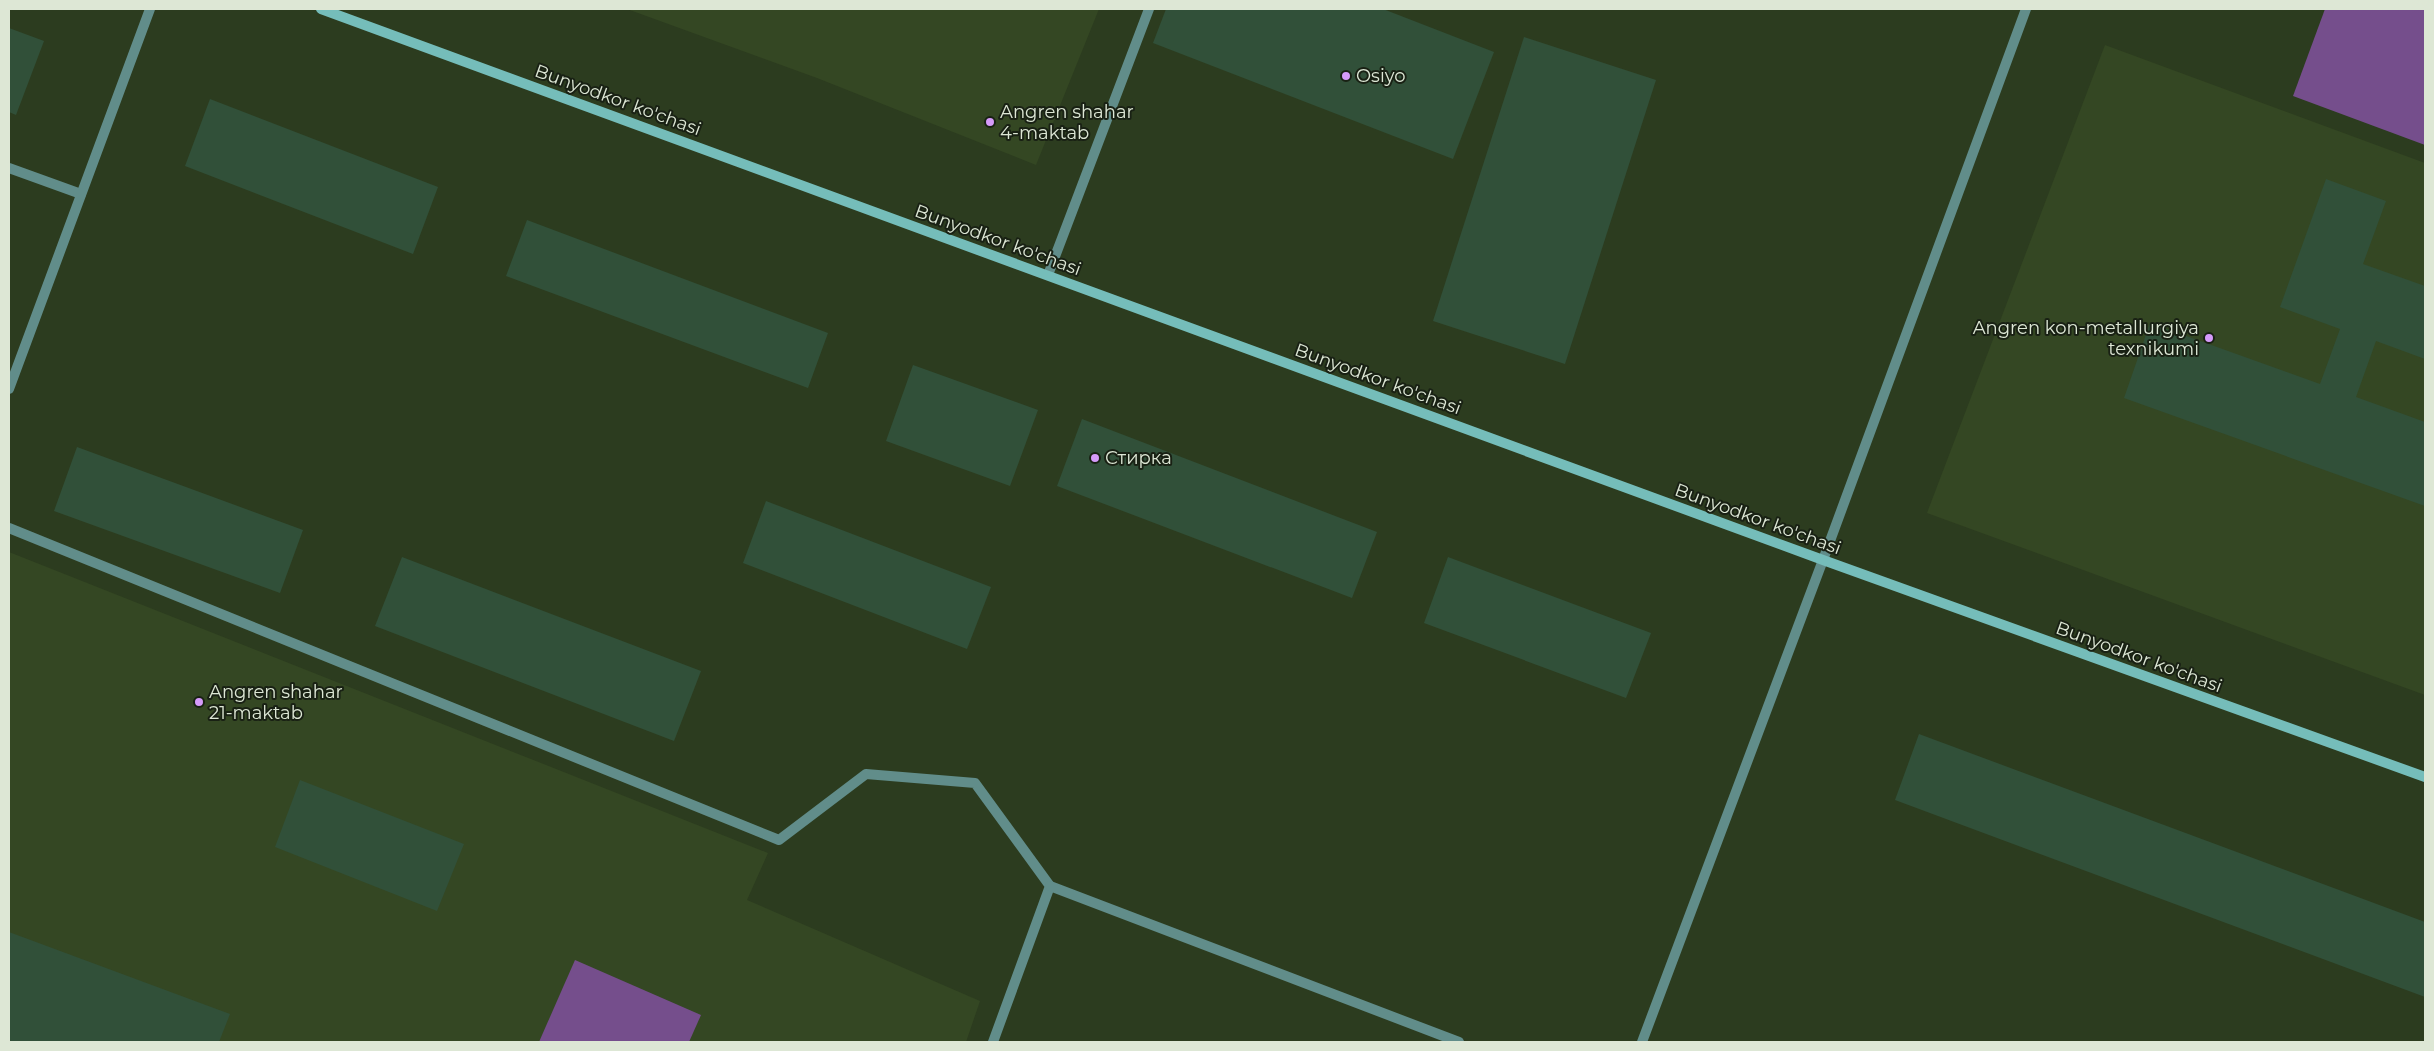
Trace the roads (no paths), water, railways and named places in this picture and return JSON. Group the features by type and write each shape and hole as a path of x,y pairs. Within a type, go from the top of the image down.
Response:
{"main road":[{"name":"Bunyodkor ko'chasi","path":"321,9 1823,560 2425,777"}],"street":[{"path":"9,389 150,9"},
{"path":"1048,275 1148,9"},
{"path":"1642,1042 1823,560 2026,9"},
{"path":"9,168 81,194"},
{"path":"9,528 779,840 866,774 976,783 1050,886 1459,1042"},
{"path":"993,1042 1050,886"}],"place":[{"name":"Osiyo","path":"1346,76"},
{"name":"Angren shahar 4-maktab","path":"990,122"},
{"name":"Angren kon-metallurgiya texnikumi","path":"2209,338"},
{"name":"Стирка","path":"1095,458"},
{"name":"Angren shahar 21-maktab","path":"199,702"}]}
